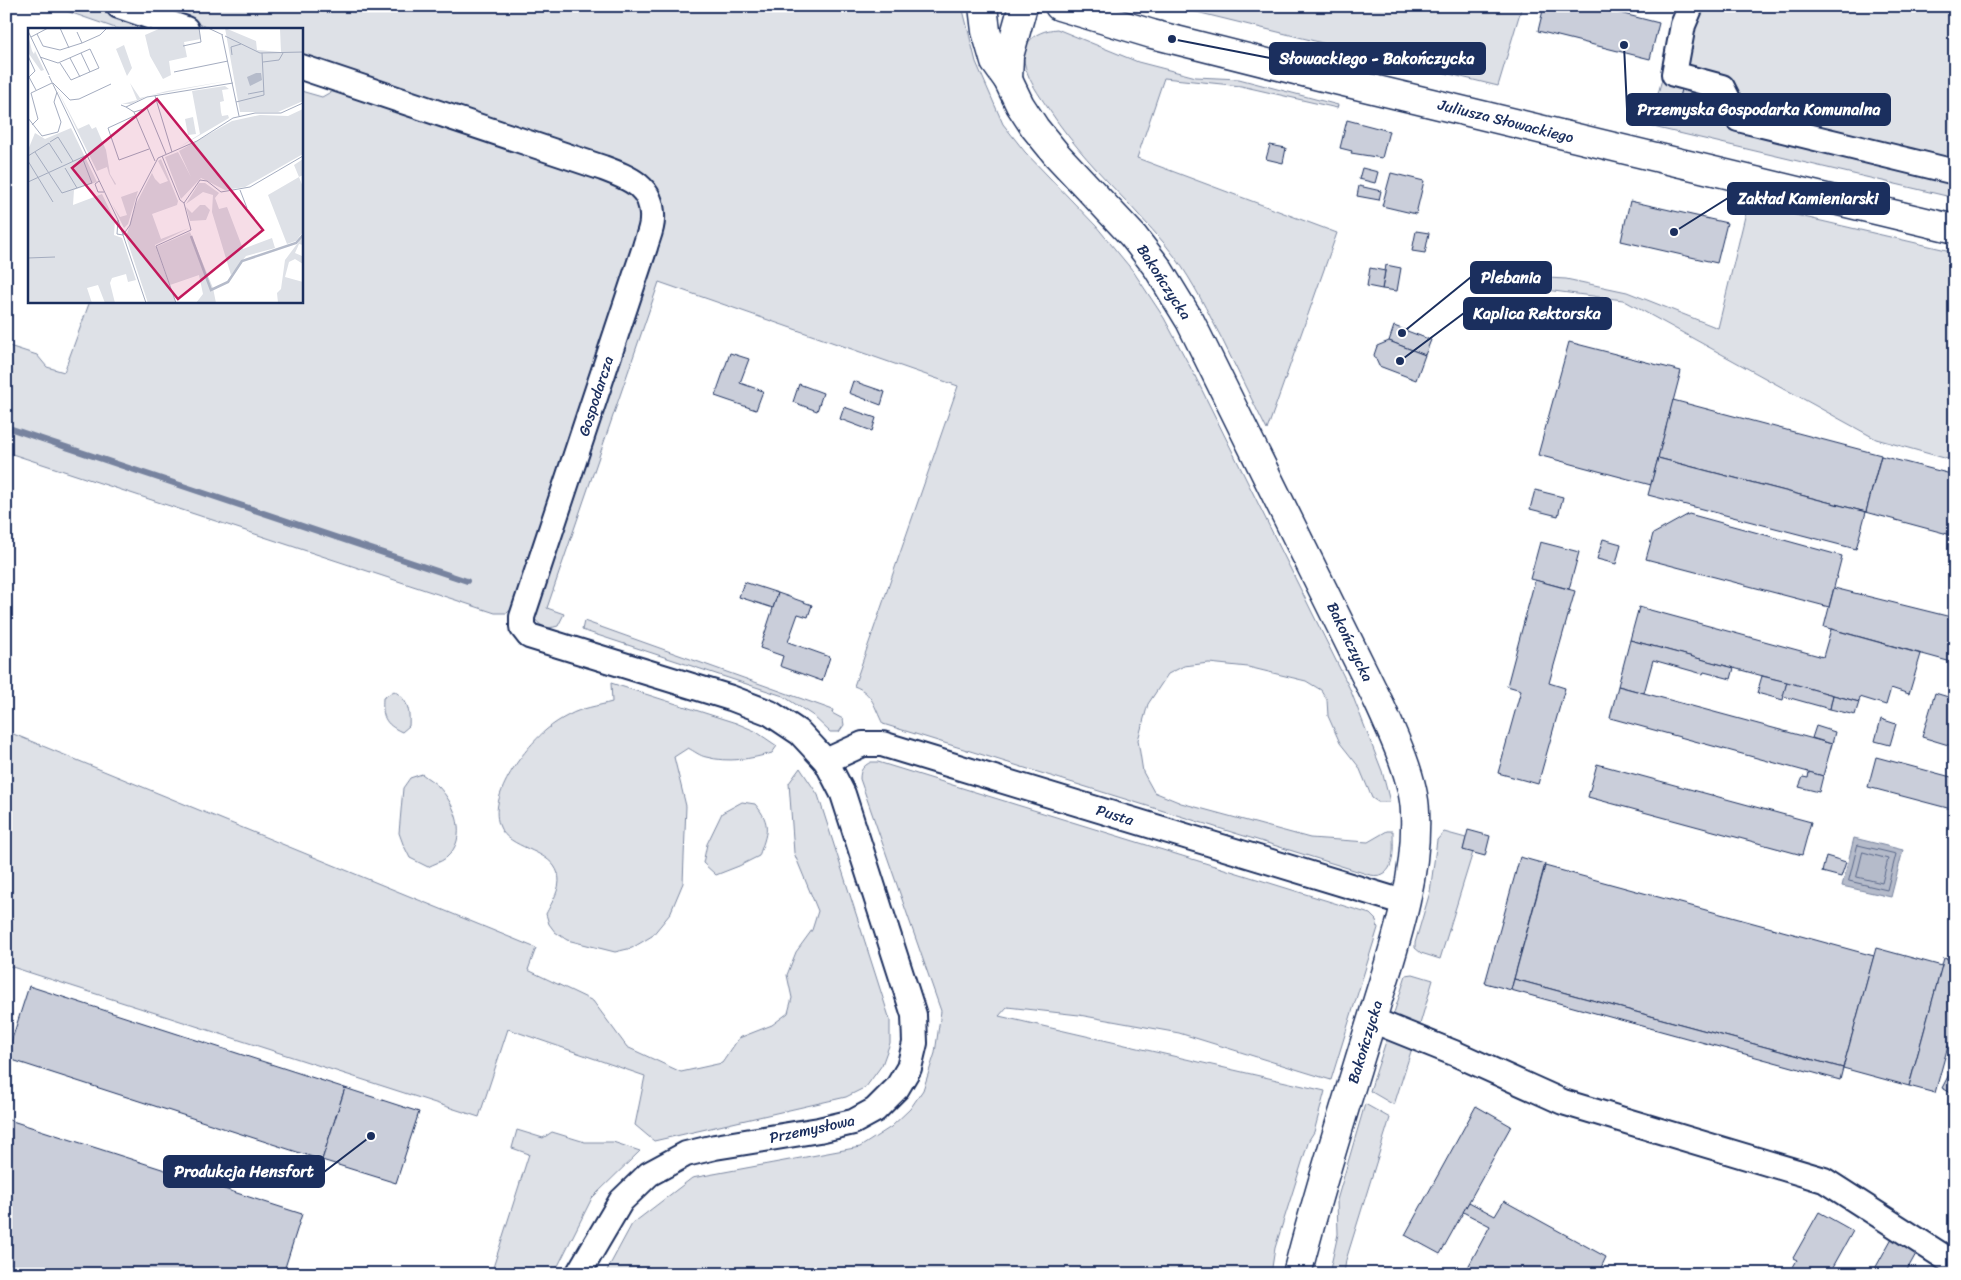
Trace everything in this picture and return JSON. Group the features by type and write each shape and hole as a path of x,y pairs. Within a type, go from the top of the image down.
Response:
{"street":[{"path":"119,6 183,28"},
{"name":"Bakończycka","path":"983,6 986,31 994,62 1008,80 1020,105 1035,128 1057,155 1133,236 1157,267 1175,295 1212,364 1362,668 1401,753 1416,810 1414,850 1406,904 1320,1190 1297,1274"},
{"name":"Bakończycka","path":"1008,80 1008,56 1023,6"},
{"name":"Juliusza Słowackiego","path":"1059,6 1152,34 1254,60 1955,229"},
{"path":"1691,6 1683,25 1674,74 1722,87 1738,119 1955,172"},
{"name":"Gospodarcza","path":"302,67 604,168 631,178 643,188 650,203 652,221 645,247 522,617 522,627 529,636 731,698 770,713 800,733 826,761"},
{"name":"Pusta","path":"826,761 863,744 889,746 1406,904"},
{"name":"Przemysłowa","path":"578,1274 621,1201 649,1174 686,1154 853,1122 875,1110 897,1088 909,1068 915,1043 914,1015 843,794 826,761"},
{"path":"1372,1020 1454,1053 1563,1102 1824,1180 1955,1264"}],"shaded area":[{"path":"52,6 90,6 147,25 150,28 115,28"},
{"path":"145,6 962,6 976,62 1003,124 1025,152 1096,226 1133,271 1164,318 1195,376 1350,689 1382,771 1390,802 1378,802 1372,798 1359,767 1340,743 1328,716 1327,700 1321,690 1306,681 1248,667 1209,663 1184,666 1168,674 1148,704 1138,740 1143,772 1154,792 1181,803 1310,838 1368,842 1387,831 1393,831 1393,854 1389,868 1385,873 1370,875 883,724 869,697 865,692 854,686 958,386 659,282 547,608 564,614 558,626 550,628 540,625 533,616 658,197 302,59 302,28 209,28"},
{"path":"1172,6 1522,6 1498,86"},
{"path":"1688,6 1955,6 1955,198 1649,126 1669,54"},
{"path":"1057,29 1138,62 1196,77 1239,79 1338,105 1337,108 1241,86 1164,78 1137,158 1337,233 1267,430 1222,339 1182,267 1158,236 1077,147 1032,82 1024,63 1026,47 1040,33"},
{"path":"336,89 616,184 633,195 639,204 641,224 516,605 507,613 495,613 6,452 6,345 37,355 47,367 64,372 90,302 302,302 302,91 322,97"},
{"path":"1748,204 1955,252 1955,461 1876,439 1623,300 1507,285 1493,289 1482,266 1493,275 1566,279 1627,292 1718,328"},
{"path":"584,621 833,710 832,713 843,719 844,725 839,732 830,732 812,715 783,696 582,630"},
{"path":"611,683 736,723 755,731 777,746 772,753 739,760 714,759 699,755 688,748 674,757 686,806 683,883 670,914 652,936 632,948 615,952 567,940 555,932 549,924 546,914 559,884 558,874 554,866 541,855 508,837 502,831 498,819 498,805 502,790 517,762 527,749 546,730 563,718 579,711 612,702"},
{"path":"394,691 405,702 409,715 409,726 402,732 391,726 385,719 383,710 383,698"},
{"path":"6,731 536,948 528,970 593,1001 627,1047 681,1072 722,1063 739,1038 772,1025 788,1013 792,998 787,975 796,952 812,930 818,911 794,853 789,783 800,768 818,795 890,1020 890,1043 882,1065 866,1087 846,1097 654,1141 635,1125 645,1076 508,1029 479,1117 6,965"},
{"path":"871,762 878,762 1370,914 1376,920 1378,928 1331,1080 1179,1033 1079,1015 1007,1007 999,1016 1325,1091 1314,1132 1309,1140 1275,1248 1271,1274 605,1274 632,1224 692,1178 860,1147 891,1127 910,1109 923,1090 935,1053 941,1011 860,779 862,769"},
{"path":"422,774 438,786 450,802 455,812 458,831 457,841 453,850 446,858 428,867 410,858 399,833 403,788 410,778"},
{"path":"742,802 755,804 766,823 766,835 759,856 716,875 703,863 707,844 722,813"},
{"path":"1444,832 1466,838 1463,850 1473,852 1440,959 1421,953 1415,948 1415,943 1430,892 1437,840"},
{"path":"1413,974 1433,980 1418,1031 1393,1016 1406,975"},
{"path":"1388,1035 1413,1045 1394,1105 1370,1091"},
{"path":"1365,1104 1390,1118 1346,1260 1344,1274 1329,1274 1338,1234 1337,1200"},
{"path":"517,1130 543,1138 552,1132 585,1142 613,1142 640,1151 592,1198 554,1274 491,1274 529,1154 512,1148"}],"water":[{"path":"1854,838 1903,850 1891,897 1842,886"}],"building":[{"path":"1544,6 1592,6 1659,23 1650,59 1538,31"},
{"path":"1683,81 1715,89 1706,125 1674,118"},
{"path":"1347,120 1389,131 1382,158 1351,153 1352,151 1340,148"},
{"path":"1270,145 1286,148 1283,163 1266,159"},
{"path":"1362,168 1378,172 1375,183 1359,179"},
{"path":"1391,173 1424,181 1416,214 1382,206"},
{"path":"1359,186 1381,191 1379,200 1357,196"},
{"path":"1630,201 1727,223 1717,263 1621,241"},
{"path":"1416,231 1429,233 1425,253 1412,251"},
{"path":"1386,265 1401,268 1397,291 1382,289"},
{"path":"1370,268 1385,271 1382,289 1367,286"},
{"path":"1394,326 1431,340 1425,355 1389,341"},
{"path":"1389,341 1425,355 1416,380 1379,366 1374,355 1377,346"},
{"path":"1569,342 1681,371 1651,485 1538,455"},
{"path":"730,353 749,359 740,383 763,391 756,410 715,396"},
{"path":"853,381 885,392 881,405 849,393"},
{"path":"799,384 823,393 817,411 793,402"},
{"path":"1673,400 1881,455 1866,512 1658,458"},
{"path":"844,407 876,418 872,431 840,419"},
{"path":"1881,456 1955,475 1955,536 1866,512"},
{"path":"1658,458 1866,512 1856,549 1648,495"},
{"path":"1535,490 1563,497 1558,516 1530,509"},
{"path":"1689,514 1842,556 1829,607 1646,559 1653,534"},
{"path":"1603,539 1621,544 1616,564 1597,559"},
{"path":"1540,542 1579,552 1569,589 1530,579"},
{"path":"1535,580 1575,591 1549,683 1565,688 1538,784 1498,773 1521,690 1507,686"},
{"path":"744,582 778,593 773,608 739,597"},
{"path":"1834,588 1955,618 1955,663 1824,627"},
{"path":"778,593 812,605 808,617 798,614 788,642 830,657 822,681 780,666 783,656 760,648"},
{"path":"1639,607 1823,657 1831,629 1921,654 1909,694 1891,688 1886,705 1860,697 1859,702 1630,640"},
{"path":"1630,640 1734,668 1731,679 1704,672 1703,674 1653,660 1644,693 1618,686"},
{"path":"1762,676 1787,682 1783,700 1757,693"},
{"path":"1787,682 1833,695 1830,709 1783,696"},
{"path":"1618,686 1832,744 1823,776 1610,718"},
{"path":"1935,693 1955,699 1955,747 1922,737"},
{"path":"1833,695 1859,702 1855,715 1830,709"},
{"path":"1881,719 1896,724 1890,745 1875,741"},
{"path":"1816,726 1835,732 1832,744 1812,738"},
{"path":"1876,757 1955,778 1955,810 1868,787"},
{"path":"1597,764 1811,822 1802,855 1588,797"},
{"path":"1809,772 1823,776 1819,792 1799,787 1803,777 1808,778"},
{"path":"1468,830 1490,836 1485,856 1463,850"},
{"path":"1826,856 1846,862 1841,877 1822,872"},
{"path":"1520,857 1545,864 1511,990 1485,983"},
{"path":"1545,866 1874,956 1843,1068 1514,979"},
{"path":"1876,948 1942,966 1909,1086 1843,1068"},
{"path":"1944,958 1955,961 1955,1048 1948,1046 1935,1093 1909,1086"},
{"path":"1514,979 1843,1068 1840,1080 1511,990"},
{"path":"29,986 345,1088 322,1160 6,1058"},
{"path":"1955,1063 1955,1095 1942,1088"},
{"path":"345,1088 419,1112 396,1183 322,1160"},
{"path":"1476,1106 1511,1126 1440,1254 1405,1235"},
{"path":"6,1119 302,1214 283,1274 6,1274"},
{"path":"1504,1201 1606,1257 1598,1274 1476,1274 1467,1269 1490,1226 1463,1212 1469,1202 1495,1216"},
{"path":"1819,1212 1853,1231 1829,1274 1789,1274 1797,1260 1793,1258"},
{"path":"1892,1238 1917,1252 1907,1270 1913,1274 1872,1274"}],"waterway":[{"path":"6,427 467,581"}],"place":[{"name":"Słowackiego - Bakończycka","path":"1172,39"},
{"name":"Przemyska Gospodarka Komunalna","path":"1624,45"},
{"name":"Zakład Kamieniarski","path":"1674,232"},
{"name":"Plebania","path":"1402,333"},
{"name":"Kaplica Rektorska","path":"1400,361"},
{"name":"Produkcja Hensfort","path":"371,1136"}]}
